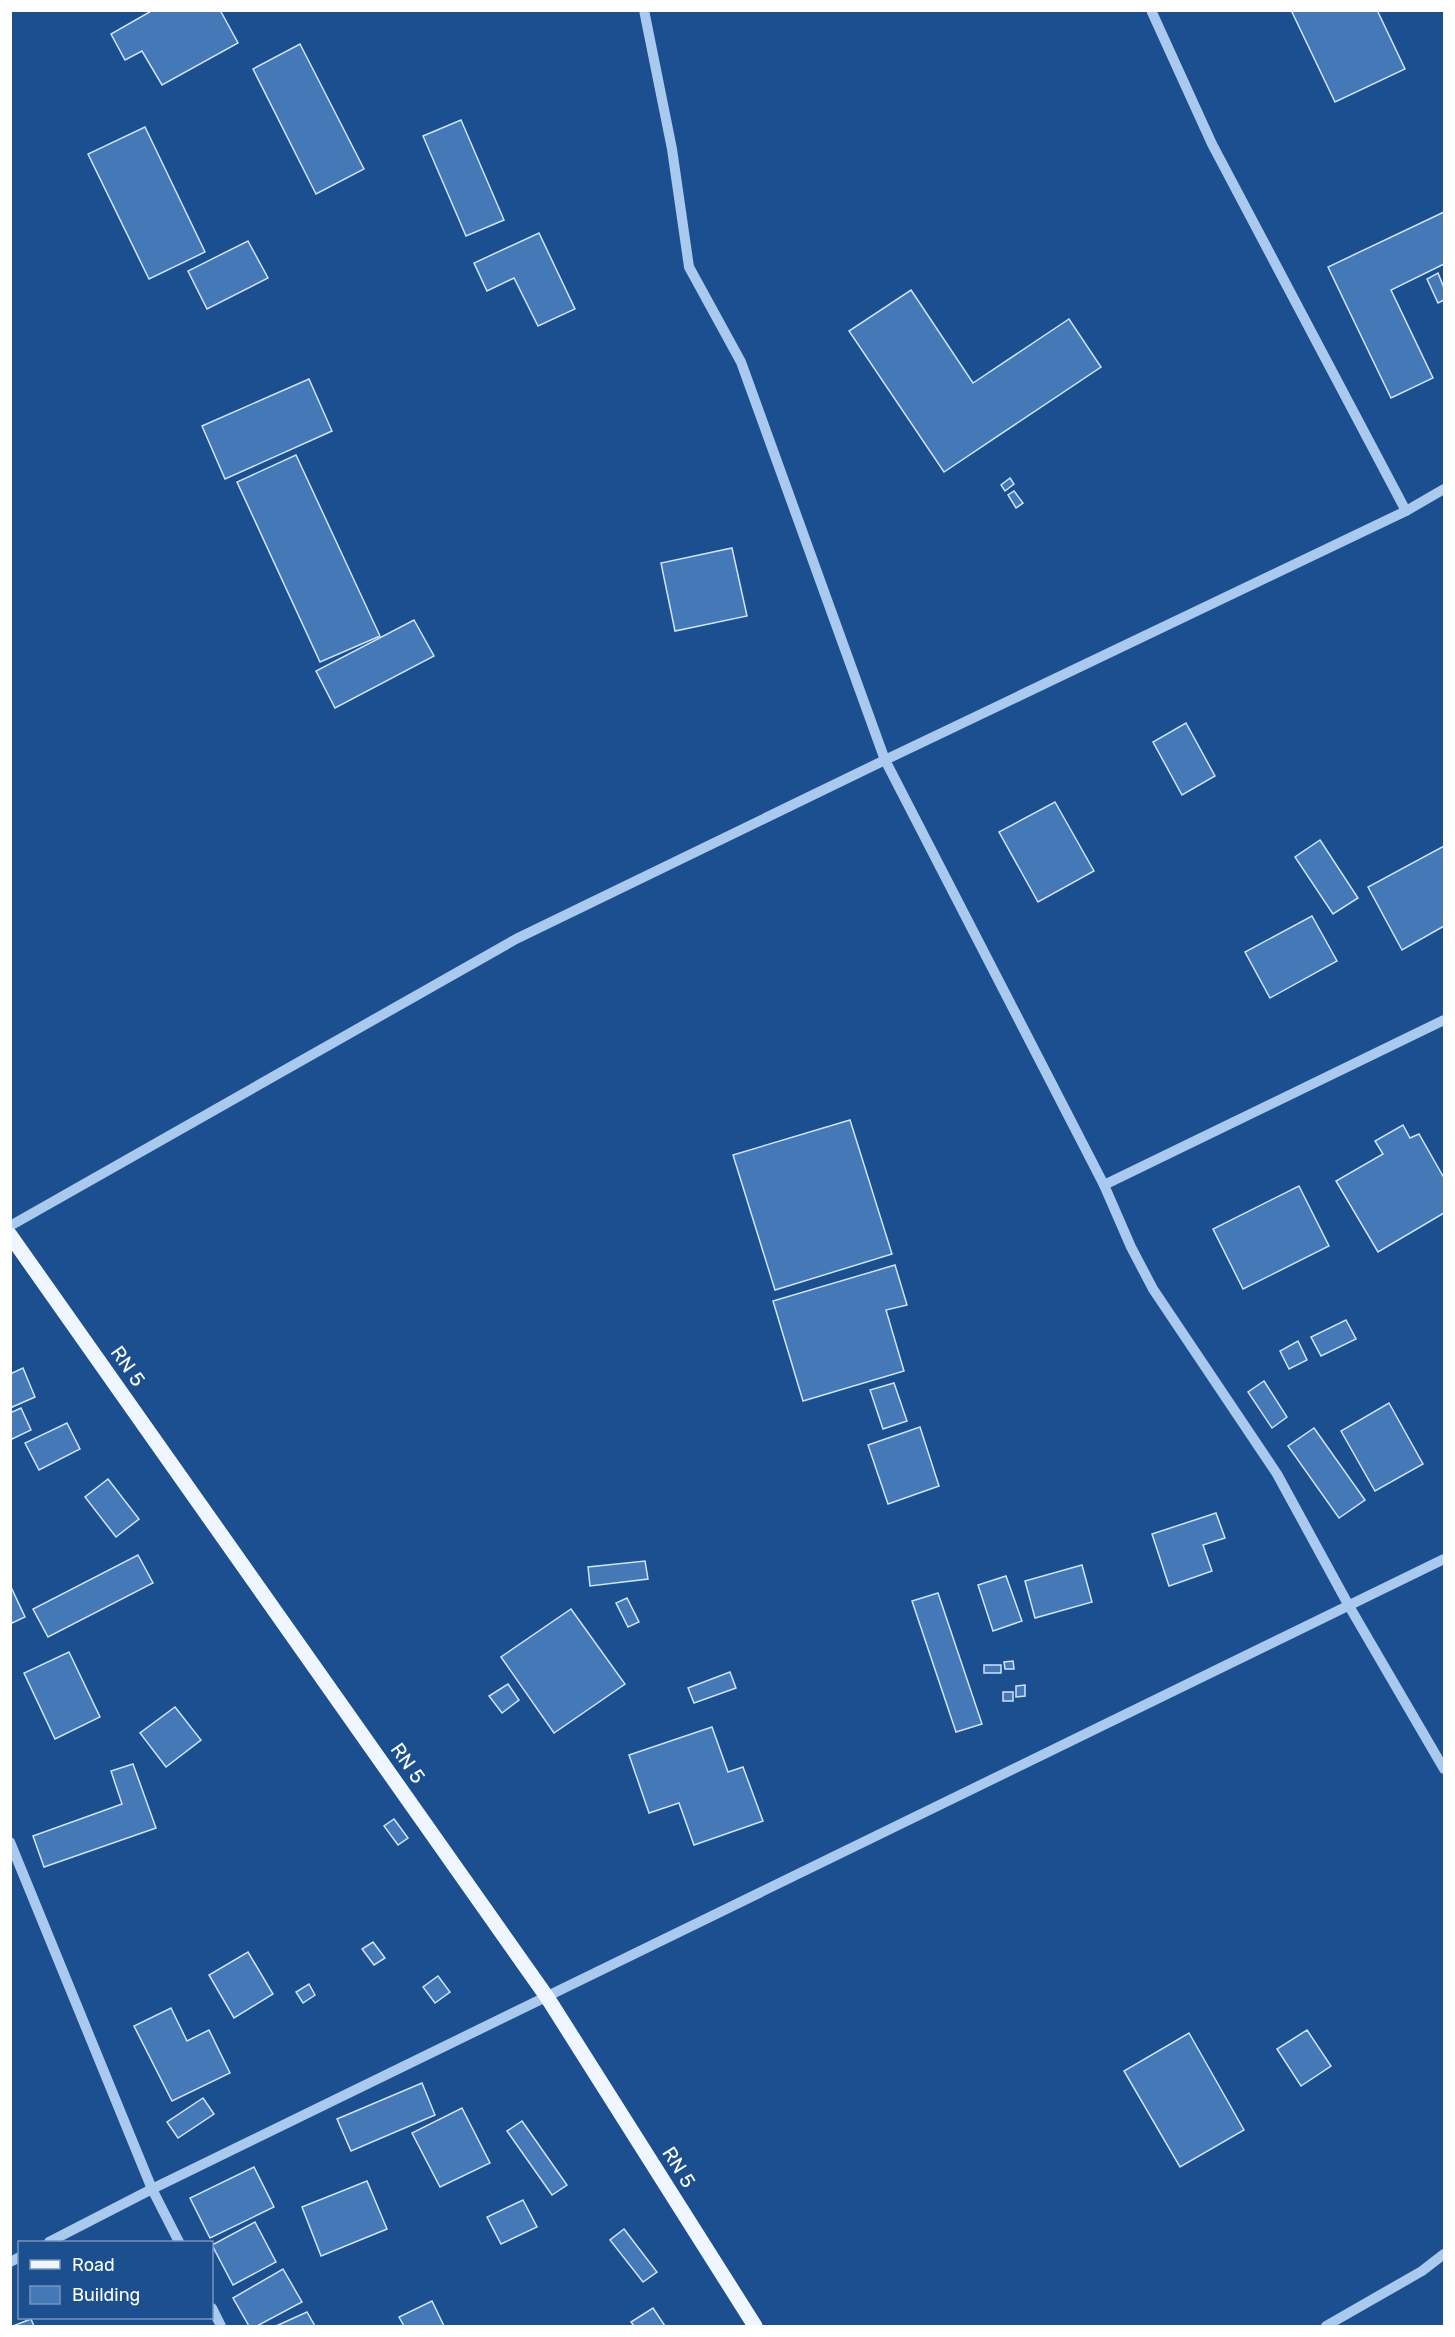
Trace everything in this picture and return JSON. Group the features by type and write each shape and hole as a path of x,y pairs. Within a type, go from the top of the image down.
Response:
{"main road":[{"name":"RN 5","path":"10,1235 547,1997 755,2326"}],"street":[{"path":"644,10 672,149 689,267 741,362 885,760 1104,1185 1131,1247 1153,1289 1277,1474 1349,1606 1444,1768"},
{"path":"1151,10 1212,144 1406,511"},
{"path":"10,1226 516,939 1406,511 1444,489"},
{"path":"1104,1185 1444,1020"},
{"path":"51,2241 152,2189 1444,1559"},
{"path":"10,1842 152,2189 178,2241"},
{"path":"1326,2326 1422,2271 1444,2254"},
{"path":"213,2310 221,2326"}],"building":[{"path":"153,10 220,10 238,43 162,85 142,51 125,60 111,34"},
{"path":"1291,10 1377,10 1405,69 1335,102"},
{"path":"300,44 364,169 316,194 253,69"},
{"path":"461,120 504,220 466,236 423,136"},
{"path":"145,127 205,252 149,279 88,154"},
{"path":"1444,212 1444,264 1391,290 1433,378 1391,398 1328,267"},
{"path":"539,233 575,309 538,326 514,278 487,291 474,263"},
{"path":"248,241 268,278 207,309 188,271"},
{"path":"1438,273 1444,288 1444,300 1438,303 1427,279"},
{"path":"911,290 973,383 1069,319 1101,367 944,472 849,331"},
{"path":"309,379 332,431 225,479 202,426"},
{"path":"296,455 380,636 320,662 237,482"},
{"path":"1010,478 1014,484 1005,491 1001,485"},
{"path":"1014,491 1023,503 1016,508 1008,495"},
{"path":"732,548 747,616 675,631 661,563"},
{"path":"414,620 434,656 335,708 316,671"},
{"path":"1186,723 1215,776 1182,795 1153,742"},
{"path":"1055,802 1094,871 1038,902 999,832"},
{"path":"1320,840 1358,898 1333,914 1295,857"},
{"path":"1444,846 1444,926 1402,950 1368,887"},
{"path":"1312,916 1337,961 1270,998 1245,952"},
{"path":"850,1120 892,1254 775,1290 733,1155"},
{"path":"1403,1125 1410,1138 1419,1134 1444,1178 1444,1213 1378,1252 1336,1181 1383,1154 1375,1141"},
{"path":"1299,1186 1329,1246 1243,1289 1213,1229"},
{"path":"895,1265 907,1305 886,1310 904,1371 803,1401 773,1301"},
{"path":"1346,1320 1356,1339 1321,1356 1311,1337"},
{"path":"1298,1341 1307,1360 1289,1369 1280,1351"},
{"path":"23,1368 35,1397 10,1408 10,1374"},
{"path":"1264,1381 1287,1417 1272,1428 1248,1392"},
{"path":"894,1383 907,1421 883,1429 870,1390"},
{"path":"1389,1403 1423,1464 1375,1491 1341,1431"},
{"path":"21,1408 31,1430 10,1440 10,1413"},
{"path":"67,1423 80,1449 39,1470 25,1443"},
{"path":"920,1427 939,1486 888,1504 868,1445"},
{"path":"1314,1428 1365,1500 1339,1518 1288,1446"},
{"path":"108,1479 139,1519 116,1537 85,1497"},
{"path":"1216,1513 1225,1538 1203,1545 1212,1571 1169,1586 1152,1534"},
{"path":"138,1555 153,1583 48,1637 33,1609"},
{"path":"645,1561 648,1579 590,1586 588,1567"},
{"path":"1082,1565 1092,1602 1035,1618 1025,1581"},
{"path":"1006,1576 1022,1621 993,1631 978,1585"},
{"path":"10,1585 25,1617 10,1624"},
{"path":"938,1593 982,1724 956,1732 912,1601"},
{"path":"627,1598 639,1622 628,1627 616,1603"},
{"path":"571,1609 625,1684 554,1733 501,1657"},
{"path":"69,1652 100,1717 55,1739 24,1673"},
{"path":"1013,1661 1014,1669 1005,1669 1004,1662"},
{"path":"984,1665 1001,1665 1001,1673 984,1673"},
{"path":"730,1672 736,1688 694,1703 688,1688"},
{"path":"508,1684 519,1700 502,1713 489,1696"},
{"path":"1025,1685 1025,1696 1016,1697 1016,1686"},
{"path":"1003,1692 1013,1692 1013,1701 1003,1701"},
{"path":"175,1707 201,1740 166,1767 140,1733"},
{"path":"712,1727 728,1772 743,1767 763,1821 694,1845 679,1803 649,1813 629,1755"},
{"path":"133,1764 156,1828 44,1867 33,1836 122,1804 111,1771"},
{"path":"394,1819 408,1838 398,1845 384,1826"},
{"path":"373,1942 385,1958 374,1965 362,1949"},
{"path":"248,1952 273,1994 234,2018 209,1975"},
{"path":"438,1976 450,1992 435,2003 423,1987"},
{"path":"309,1984 315,1995 303,2003 296,1992"},
{"path":"171,2008 187,2041 209,2030 230,2073 172,2101 134,2026"},
{"path":"1307,2030 1331,2066 1301,2086 1277,2049"},
{"path":"1189,2033 1244,2130 1180,2167 1124,2071"},
{"path":"422,2083 435,2115 351,2151 337,2119"},
{"path":"203,2098 214,2114 178,2138 167,2122"},
{"path":"462,2108 490,2163 440,2187 412,2133"},
{"path":"522,2121 567,2185 552,2195 507,2131"},
{"path":"254,2167 274,2207 210,2238 190,2198"},
{"path":"367,2181 387,2229 321,2256 302,2207"},
{"path":"523,2200 537,2227 501,2244 487,2217"},
{"path":"255,2222 276,2262 233,2285 213,2244"},
{"path":"624,2229 657,2272 643,2282 610,2240"},
{"path":"283,2269 302,2302 257,2326 249,2326 233,2298"},
{"path":"432,2301 444,2326 404,2326 399,2317"},
{"path":"653,2308 665,2326 634,2326 631,2322"},
{"path":"307,2312 315,2326 276,2326"},
{"path":"31,2319 34,2326 13,2326"}]}
